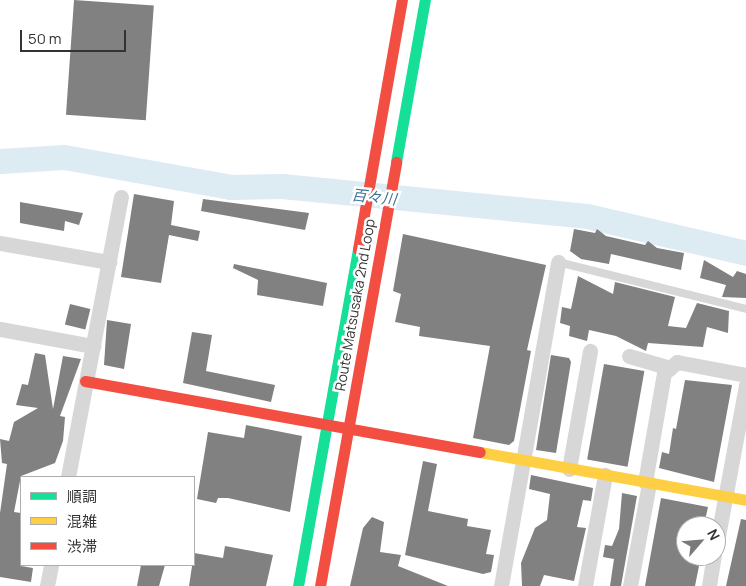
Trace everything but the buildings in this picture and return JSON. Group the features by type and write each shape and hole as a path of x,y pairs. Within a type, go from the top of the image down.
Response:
{"main road":[{"name":"Route Matsusaka 2nd Loop","path":"298,586 328,426 402,0"},
{"name":"Route Matsusaka 2nd Loop","path":"320,586 425,0"},
{"path":"85,381 523,462 746,500"}],"street":[{"path":"68,476 121,197"},
{"path":"0,243 109,262"},
{"path":"500,586 558,262"},
{"path":"0,329 93,346"},
{"path":"569,469 590,351"},
{"path":"629,356 670,368"},
{"path":"630,586 664,373 676,362 746,374"},
{"path":"721,516 746,385"},
{"path":"585,586 605,475"},
{"path":"48,586 51,566"},
{"path":"709,586 712,566"}],"lane":[{"path":"558,262 746,309"}],"waterway":[{"name":"百々川","path":"0,161 64,157 230,187 282,186 587,216 746,253"}],"traffic: fast":[{"path":"396,162 425,0"},
{"path":"298,586 358,249"}],"traffic: slow":[{"path":"480,452 746,500"}],"traffic: jam":[{"path":"358,249 402,0"},
{"path":"320,586 396,162"},
{"path":"85,381 480,452"}]}
